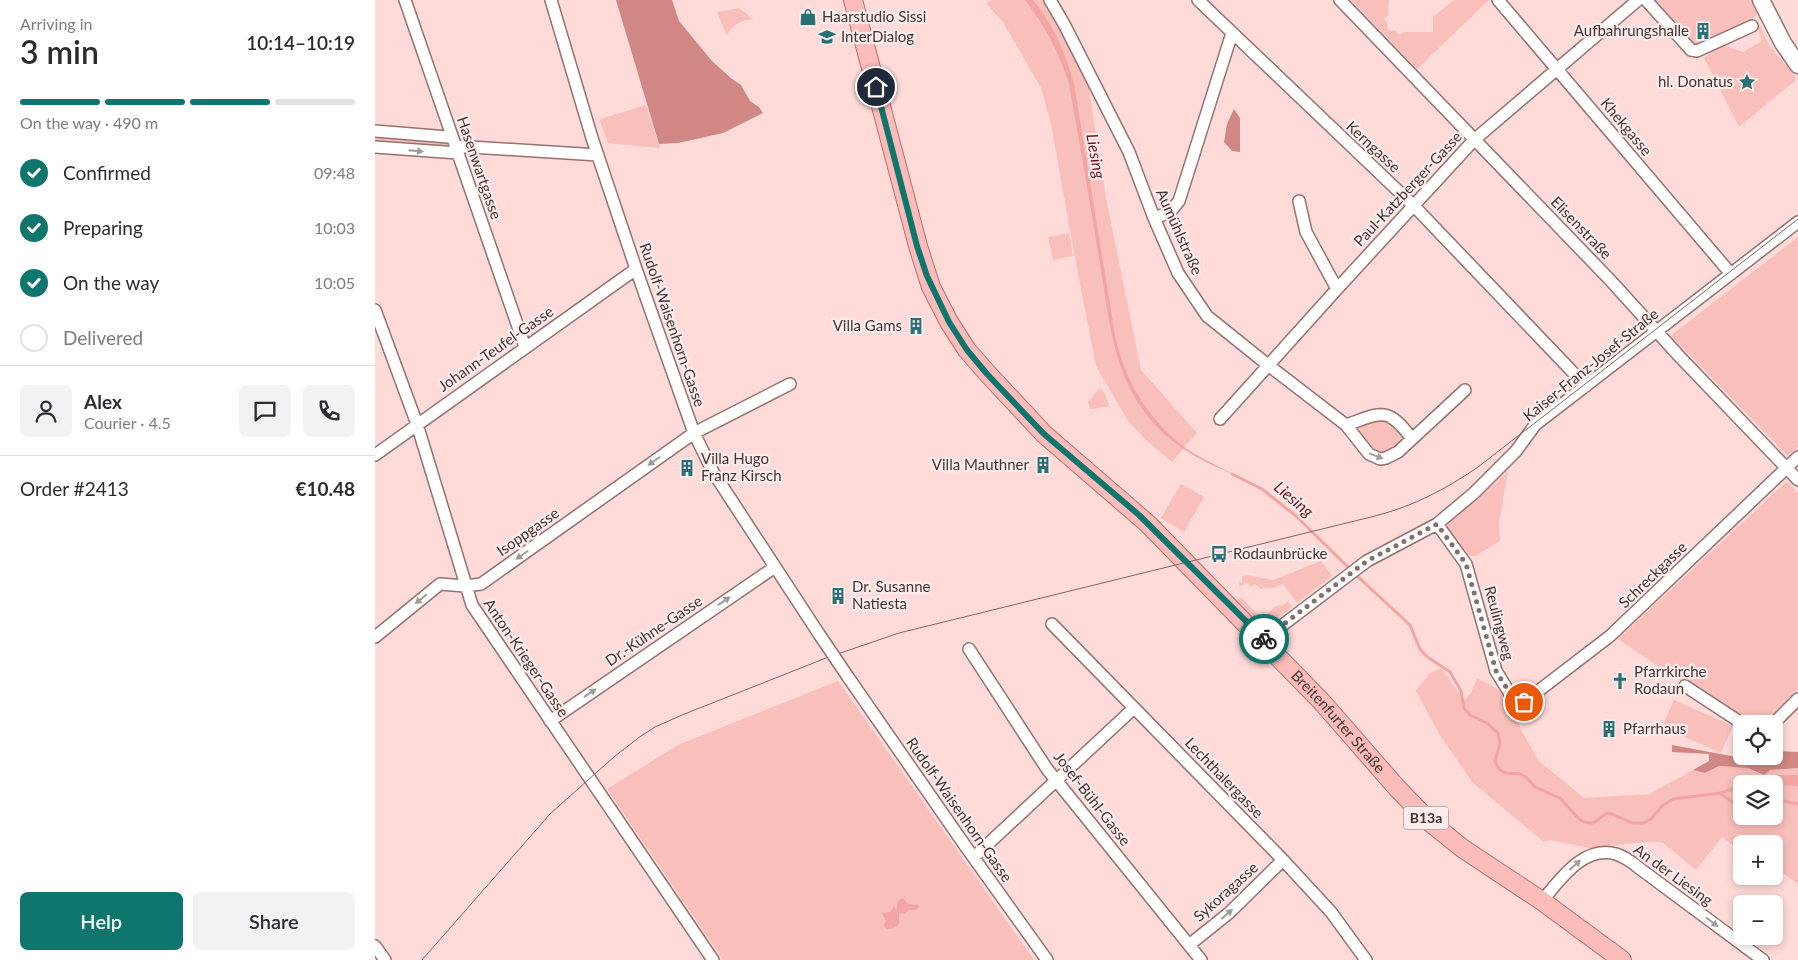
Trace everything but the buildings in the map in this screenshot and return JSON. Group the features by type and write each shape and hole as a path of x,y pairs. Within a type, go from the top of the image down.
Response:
{"main road":[{"path":"1761,0 1783,43 1798,65"},
{"name":"Breitenfurter Straße","path":"853,4 917,246 931,287 949,322 967,350 1044,434 1139,515 1263,640 1322,702 1397,788 1431,823 1484,864 1542,901 1622,960"}],"street":[{"name":"Hasenwartgasse","path":"405,0 525,347"},
{"name":"Rudolf-Waisenhorn-Gasse","path":"551,0 636,269 694,433 713,472 848,677 1047,960"},
{"name":"Aumühlstraße","path":"1051,0 1129,152 1154,218 1178,273 1207,316 1268,366 1346,425 1369,454 1380,459 1392,456 1465,390"},
{"name":"Kerngasse","path":"1198,0 1231,34 1413,206 1586,386"},
{"name":"Elisenstraße","path":"1340,0 1611,280 1798,480"},
{"name":"Khekgasse","path":"1498,0 1731,274"},
{"name":"Paul-Katzberger-Gasse","path":"1220,419 1474,140 1638,0"},
{"path":"1646,0 1691,50 1697,51 1752,26"},
{"path":"1154,218 1170,212 1179,201 1231,34"},
{"path":"375,132 455,145 599,155"},
{"path":"375,147 455,145"},
{"path":"1299,201 1306,232 1337,289"},
{"name":"Kaiser-Franz-Josef-Straße","path":"1263,640 1367,561 1437,524 1474,492 1516,451 1535,425 1798,222"},
{"name":"Johann-Teufel-Gasse","path":"375,455 636,269"},
{"name":"Anton-Krieger-Gasse","path":"376,315 417,424 472,605 713,960"},
{"name":"Isoppgasse","path":"375,636 440,584 465,586 481,584 694,433 790,384"},
{"path":"1346,425 1375,415 1385,414 1400,424 1412,439"},
{"name":"Schreckgasse","path":"1519,703 1524,702 1610,636 1798,457"},
{"name":"Reulingweg","path":"1437,524 1466,564 1496,671 1514,700 1519,703"},
{"name":"Dr.-Kühne-Gasse","path":"550,720 775,567"},
{"name":"Lechthalergasse","path":"1052,624 1283,860 1331,912 1366,960"},
{"name":"Josef-Bühl-Gasse","path":"969,649 1047,770 1201,960"},
{"path":"1685,686 1733,717"},
{"path":"1782,715 1798,699"},
{"path":"973,857 1134,708"},
{"name":"An der Liesing","path":"1542,901 1574,865 1583,858 1593,854 1615,854 1625,858 1639,868 1763,960"},
{"name":"Sykoragasse","path":"1189,945 1229,913 1283,860"},
{"path":"375,946 385,960"}],"shaded area":[{"path":"616,0 672,0 679,21 712,61 741,85 750,101 759,107 763,113 723,133 678,143 659,144"},
{"path":"992,0 1050,0 1088,83 1106,198 1141,370 1197,433 1172,462 1148,442 1128,421 1096,366 1051,124 1041,88 1003,22 986,3"},
{"name":"Liesing","path":"1025,0 1033,0 1053,29 1063,50 1074,84 1115,335 1119,352 1131,383 1149,411 1171,436 1190,451 1235,475 1209,464 1175,443 1146,414 1134,396 1125,377 1112,336 1069,84 1051,40"},
{"path":"1351,0 1389,0 1388,15 1384,19 1388,24 1387,28 1391,31 1395,30 1400,35 1403,32 1433,32 1433,17 1454,0 1489,0 1417,69"},
{"path":"1655,0 1750,0 1758,15 1700,46 1692,43"},
{"path":"739,8 753,19 738,23 727,36 717,12"},
{"path":"1760,25 1769,45 1797,79 1739,127 1704,58 1720,44 1743,52 1762,41 1757,26"},
{"path":"646,105 660,148 608,143 600,121 601,119"},
{"path":"1234,109 1240,118 1240,152 1232,151 1224,142 1227,124"},
{"path":"375,135 448,141 450,146 448,149 375,144"},
{"path":"1069,233 1073,256 1053,260 1048,237"},
{"path":"1798,237 1798,447 1788,456 1672,337 1673,334"},
{"path":"1101,389 1104,392 1108,407 1090,409 1088,402"},
{"path":"1380,418 1386,419 1404,436 1403,442 1388,454 1376,453 1356,430 1359,425"},
{"path":"1508,471 1499,524 1500,541 1475,556 1469,556 1450,531 1444,529 1445,525 1479,498"},
{"path":"1787,481 1798,493 1798,689 1771,715 1740,715 1690,682 1686,685 1618,639"},
{"path":"1181,484 1204,497 1184,532 1161,518"},
{"path":"1321,561 1332,576 1297,603 1283,584 1273,588 1261,589 1255,584 1251,587 1247,583 1239,587 1239,583 1242,582 1242,576 1248,575 1273,580"},
{"path":"1241,597 1262,619 1276,606 1284,605 1288,601 1292,607 1268,625 1261,625 1237,600"},
{"path":"1441,668 1464,700 1471,693 1477,678 1503,692 1515,709 1520,728 1539,761 1584,798 1649,794 1693,770 1705,773 1719,766 1749,768 1764,775 1770,770 1798,768 1798,884 1783,873 1783,835 1733,835 1733,846 1722,837 1696,870 1662,842 1590,848 1549,840 1544,842 1473,783 1441,737 1416,691 1430,673"},
{"path":"838,681 1034,960 723,960 607,789 678,745"},
{"path":"1674,700 1733,726 1721,753 1662,727"},
{"path":"1672,745 1733,756 1733,765 1783,765 1783,751 1798,752 1798,768 1770,770 1764,775 1748,768 1719,766 1705,773 1693,770 1709,761 1709,754 1672,752"},
{"path":"1783,775 1798,775 1798,786 1783,785"},
{"path":"903,898 908,904 920,907 916,910 909,910 905,914 899,913 899,924 894,928 887,929 884,925 886,921 882,913 890,912 894,906 897,912 897,904"}],"waterway":[{"name":"Liesing","path":"1232,474 1262,489 1296,516 1351,570"},
{"name":"Liesing","path":"1355,574 1410,625 1420,649 1426,656 1450,672 1461,691 1464,708 1470,715 1487,723 1498,733 1500,743 1495,761 1498,768 1505,773 1520,774 1527,778 1535,787 1560,798 1584,822 1593,823 1607,813 1632,823 1643,823 1651,819 1662,806 1673,799 1721,793 1733,789"},
{"path":"1721,794 1733,803"},
{"path":"1783,801 1798,804"}],"tram line":[{"path":"422,960 550,814 615,756 655,727 826,658 899,633 1375,516 1416,502 1442,490 1478,467 1798,219"}],"way so far":[{"path":"1264,639 1367,561 1437,524 1466,564 1496,671 1514,700 1519,703 1524,702"}],"place":[{"name":"Haarstudio Sissi","path":"808,17"},
{"name":"Aufbahrungshalle","path":"1703,31"},
{"name":"InterDialog","path":"827,37"},
{"name":"hl. Donatus","path":"1747,82"},
{"name":"Villa Gams","path":"916,326"},
{"name":"Villa Mauthner","path":"1043,465"},
{"name":"Villa Hugo Franz Kirsch","path":"687,468"},
{"name":"Rodaunbrücke","path":"1219,554"},
{"name":"Dr. Susanne Natiesta","path":"838,596"},
{"name":"Pfarrkirche Rodaun","path":"1620,681"},
{"name":"Pfarrhaus","path":"1609,729"}],"route":[{"path":"876,87 917,246 927,276 949,322 967,350 1044,434 1139,515 1264,639"}]}
